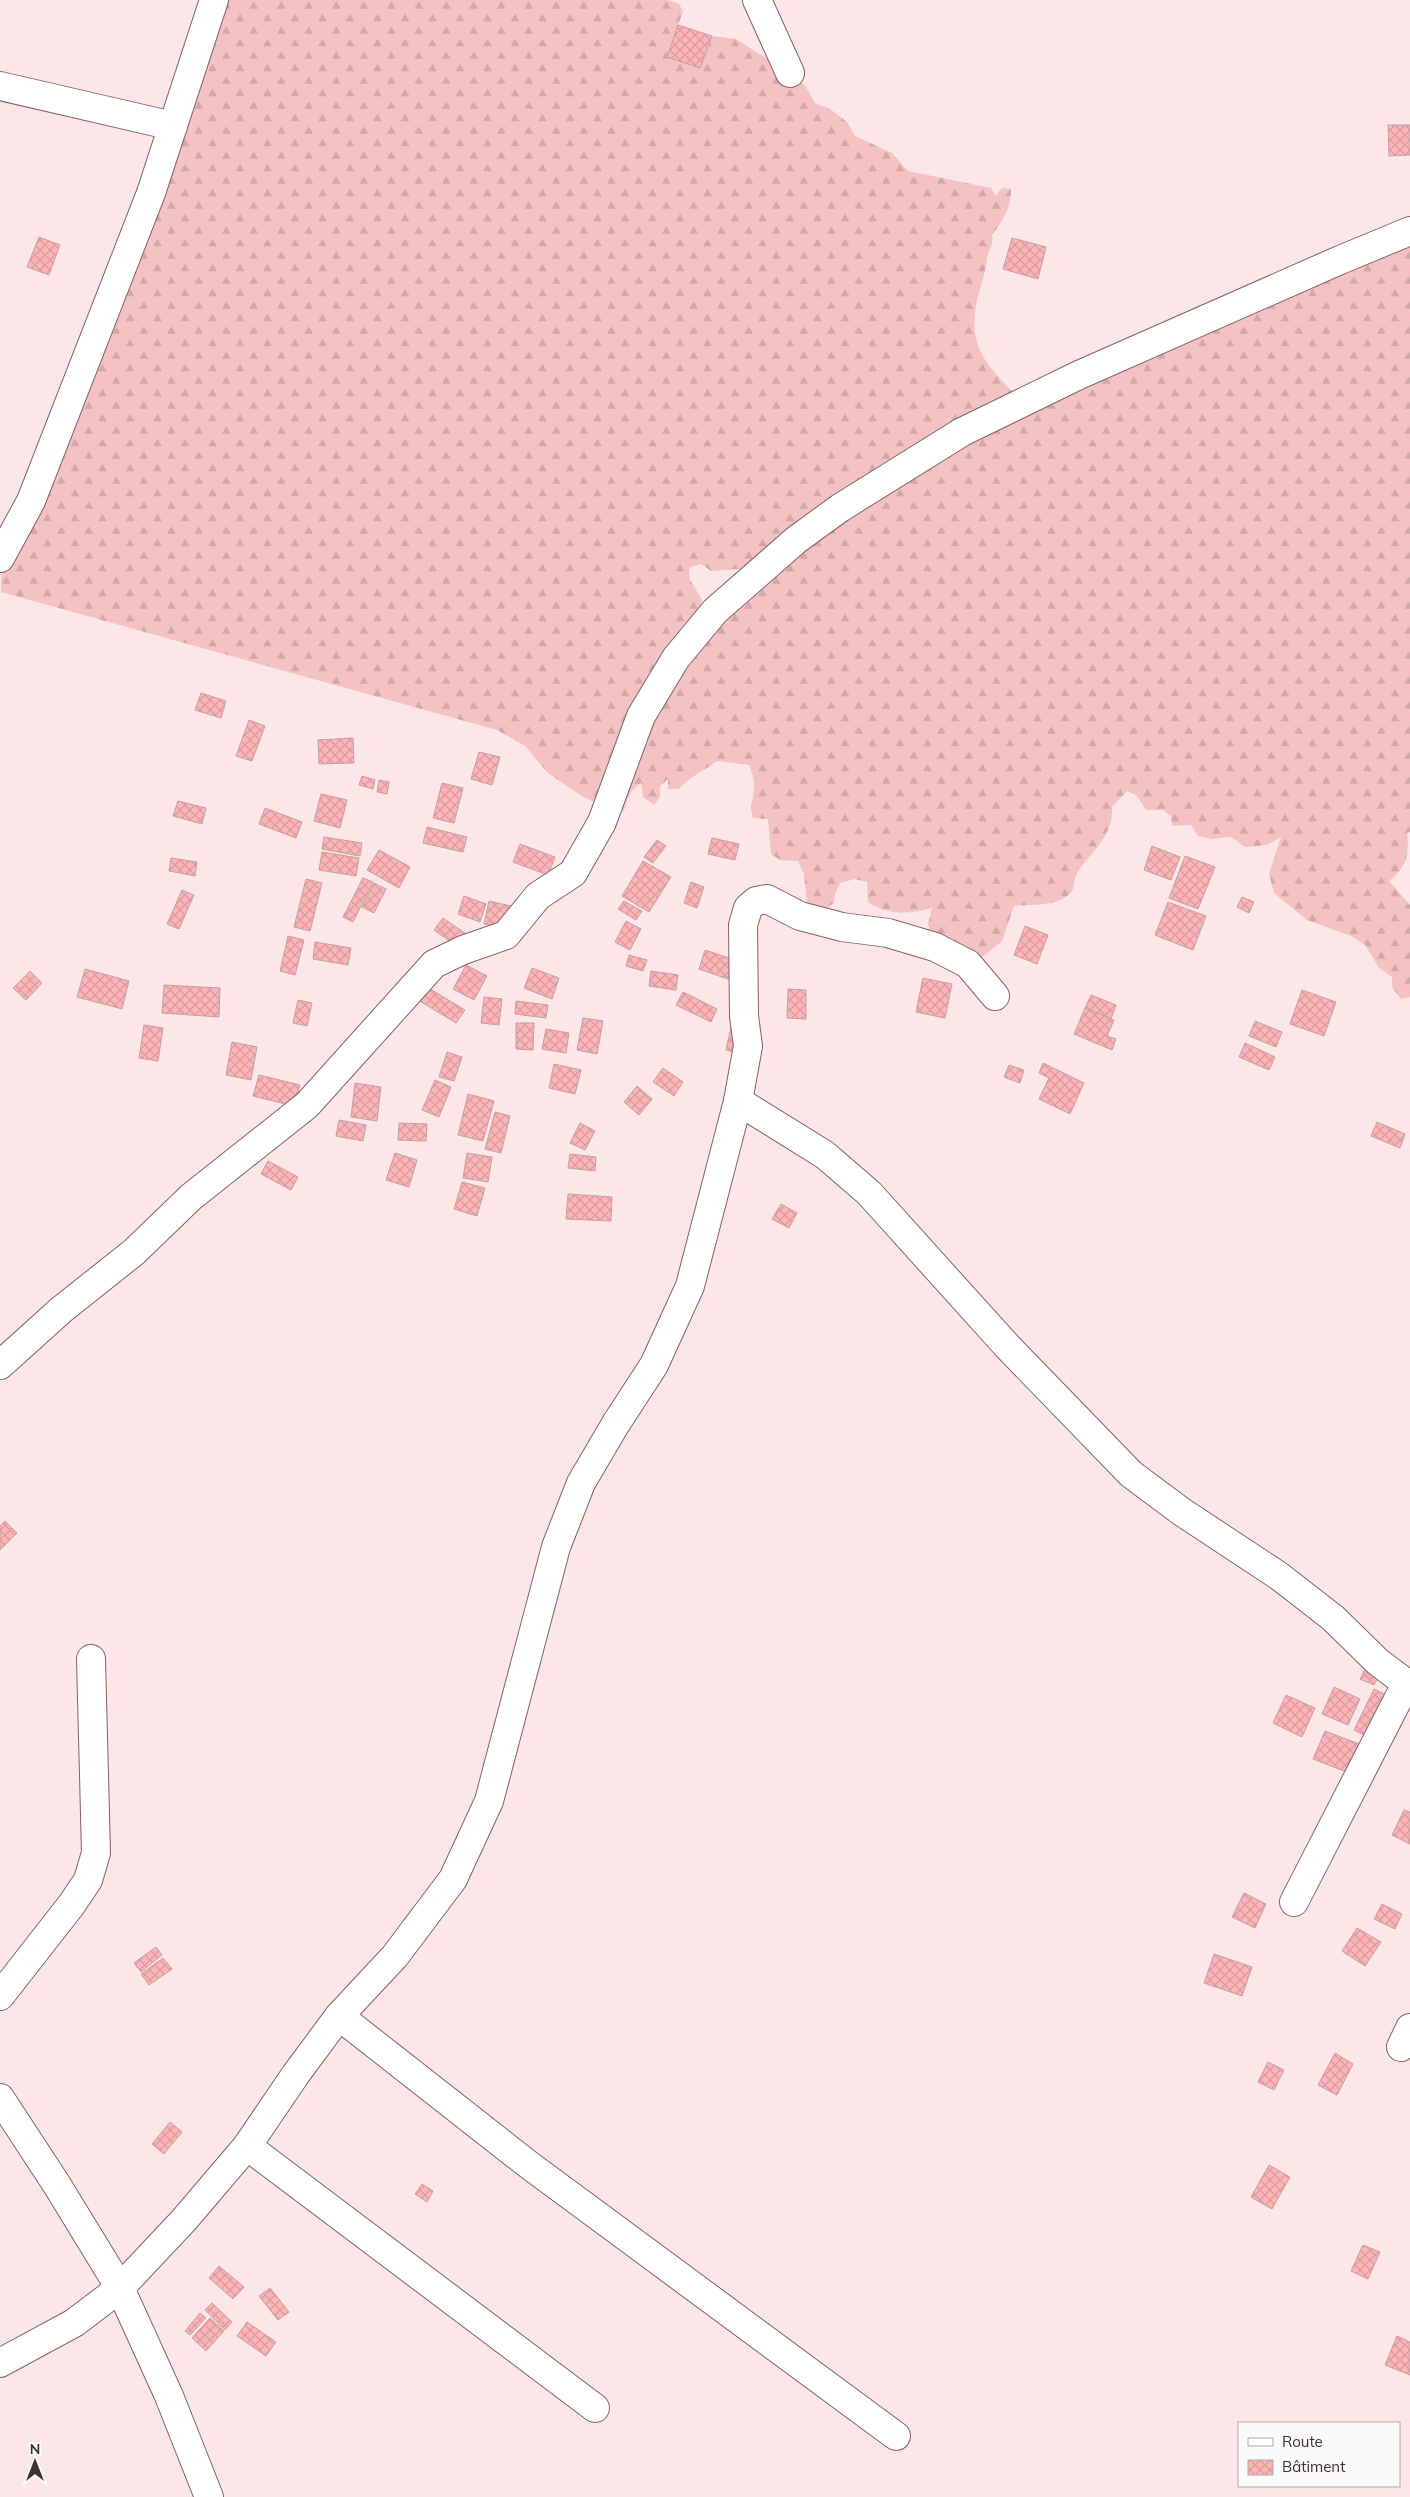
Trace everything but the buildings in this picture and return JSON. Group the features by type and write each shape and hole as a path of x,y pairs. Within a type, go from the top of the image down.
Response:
{"street":[{"path":"0,558 31,501 151,193 214,0"},
{"path":"757,0 790,72"},
{"path":"0,86 173,126"},
{"path":"0,1365 61,1310 134,1252 191,1197 307,1105 434,964 463,950 506,935 538,896 573,872 602,822 641,716 676,658 715,611 796,540 840,508 962,432 1079,375 1340,260 1410,232"},
{"path":"0,2363 74,2323 120,2288 184,2220 247,2146 296,2074 339,2016 395,1956 453,1879 489,1800 556,1547 581,1483 654,1364 690,1286 738,1101 748,1046 744,1016 743,925 748,908 756,901 767,899 800,916 842,926 888,933 935,947 968,964 995,996"},
{"path":"738,1101 825,1155 870,1193 1007,1346 1131,1474 1182,1512 1279,1576 1333,1618 1378,1662 1408,1685 1294,1902"},
{"path":"0,1996 72,1904 88,1880 96,1853 91,1659"},
{"path":"339,2016 529,2165 896,2436"},
{"path":"0,2098 57,2184 120,2288 169,2396 208,2497"},
{"path":"247,2146 595,2408"}],"green space":[{"path":"214,0 668,0 679,4 683,11 667,57 700,68 712,36 736,39 790,73 806,87 815,103 830,109 847,122 855,136 892,153 908,171 991,188 996,196 1002,188 1011,189 1006,213 992,234 992,245 977,300 975,333 978,346 984,358 1022,403 1160,350 1410,246 1410,832 1407,833 1408,848 1406,860 1395,876 1389,881 1410,905 1410,997 1401,999 1392,987 1392,977 1379,968 1365,945 1351,936 1307,920 1274,893 1269,874 1281,837 1267,845 1245,847 1231,837 1212,839 1198,836 1191,825 1172,826 1171,816 1163,810 1146,810 1137,796 1127,791 1112,807 1112,817 1106,835 1077,873 1070,894 1055,902 1014,906 1002,941 979,960 935,947 928,924 932,908 915,912 891,912 868,902 867,882 855,879 840,883 835,893 834,903 822,911 807,904 804,874 798,861 780,860 771,854 768,819 753,818 751,807 754,783 749,765 717,761 692,777 679,789 668,789 668,779 660,786 660,797 654,805 643,797 641,783 630,794 625,809 618,812 583,797 548,773 525,746 497,730 1,592 1,577 151,193","holes":["701,564 711,571 739,569 754,577 706,620 701,598 690,580 689,568"]}]}
